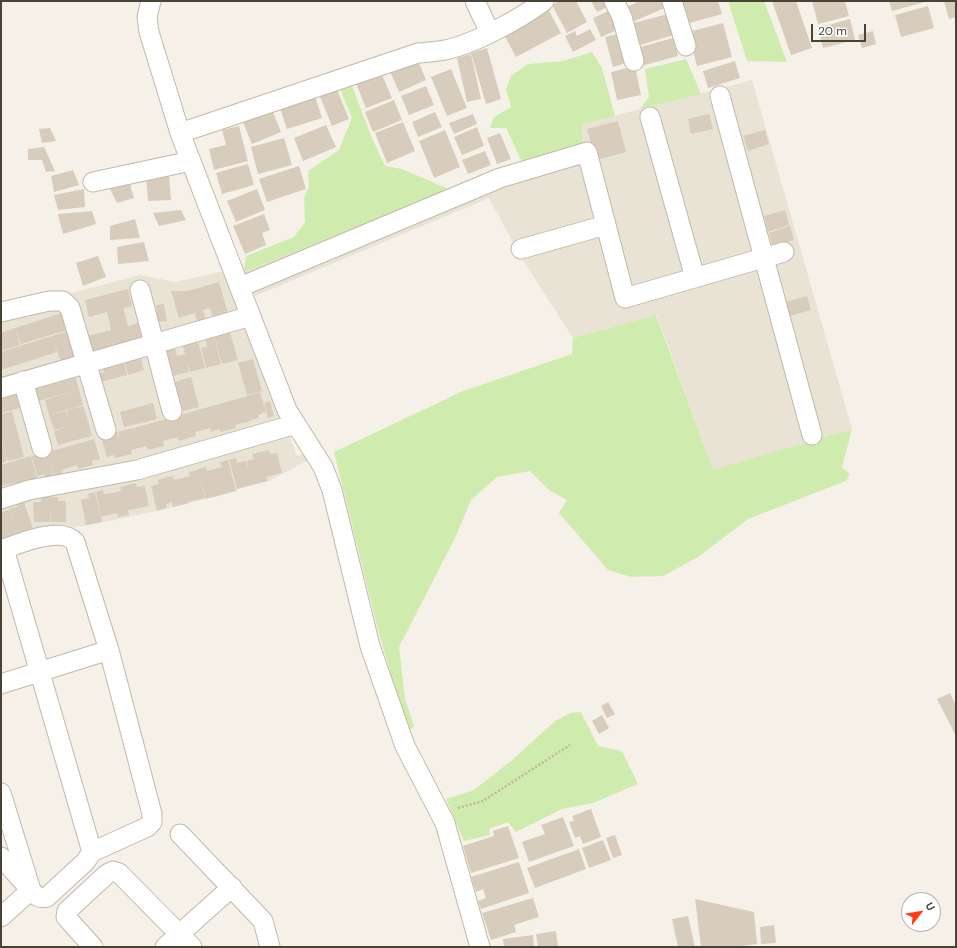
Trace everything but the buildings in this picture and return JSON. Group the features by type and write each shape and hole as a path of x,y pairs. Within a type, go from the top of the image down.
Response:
{"street":[{"path":"151,1 147,17 148,32 180,133 287,410 323,467 332,490 370,646 405,746 445,823 480,947"},
{"path":"475,1 490,33"},
{"path":"180,133 410,55 445,50 469,43 490,33 544,1"},
{"path":"614,1 622,17 634,61"},
{"path":"672,1 686,46"},
{"path":"720,96 812,435"},
{"path":"650,117 695,278"},
{"path":"240,287 500,178 587,152 625,298 784,252"},
{"path":"92,182 191,161"},
{"path":"521,249 606,225"},
{"path":"140,290 172,412"},
{"path":"1,312 49,301 63,301 70,308 106,430"},
{"path":"1,388 251,316"},
{"path":"23,381 42,448"},
{"path":"1,498 30,490 136,470 296,424"},
{"path":"1,858 37,896 42,898 47,896 85,862 92,852 147,827 152,822 152,814 109,650 74,542 70,537 64,535 35,538 3,549 92,852"},
{"path":"1,684 109,650"},
{"path":"1,793 31,890"},
{"path":"180,834 263,921 270,947"},
{"path":"93,947 66,917 67,911 107,874 113,871 118,873 185,940"},
{"path":"165,947 185,940 232,887"},
{"path":"1,917 31,890"}],"path":[{"path":"440,813 483,801 570,745"}],"shaded area":[{"path":"752,80 852,429 713,471 657,315 573,338 522,259 489,198 255,296 244,272 504,168 582,143 582,124"},
{"path":"229,270 297,456 310,452 314,457 269,481 237,489 237,491 157,511 85,526 45,528 1,540 1,301 67,294 140,275 175,282"}],"green space":[{"path":"728,1 764,1 787,62 747,61"},
{"path":"592,52 602,68 615,116 582,124 582,143 522,162 506,128 490,128 494,117 511,107 506,89 511,76 528,64 563,61"},
{"path":"686,59 701,94 640,109 649,97 645,69"},
{"path":"351,83 371,136 385,166 402,169 451,190 244,272 246,256 294,237 305,222 304,198 309,186 308,171 339,150 352,118 339,87"},
{"path":"656,315 713,470 852,429 842,467 850,474 846,481 748,519 698,557 663,576 631,577 608,570 559,513 567,500 549,490 530,471 497,477 471,500 456,536 399,647 405,699 414,726 408,732 378,630 334,452 463,391 572,354 573,338"},
{"path":"581,712 598,746 622,751 638,784 593,803 562,809 516,832 508,822 489,829 490,835 464,841 446,799 474,790 512,760 555,721 571,713"}]}
